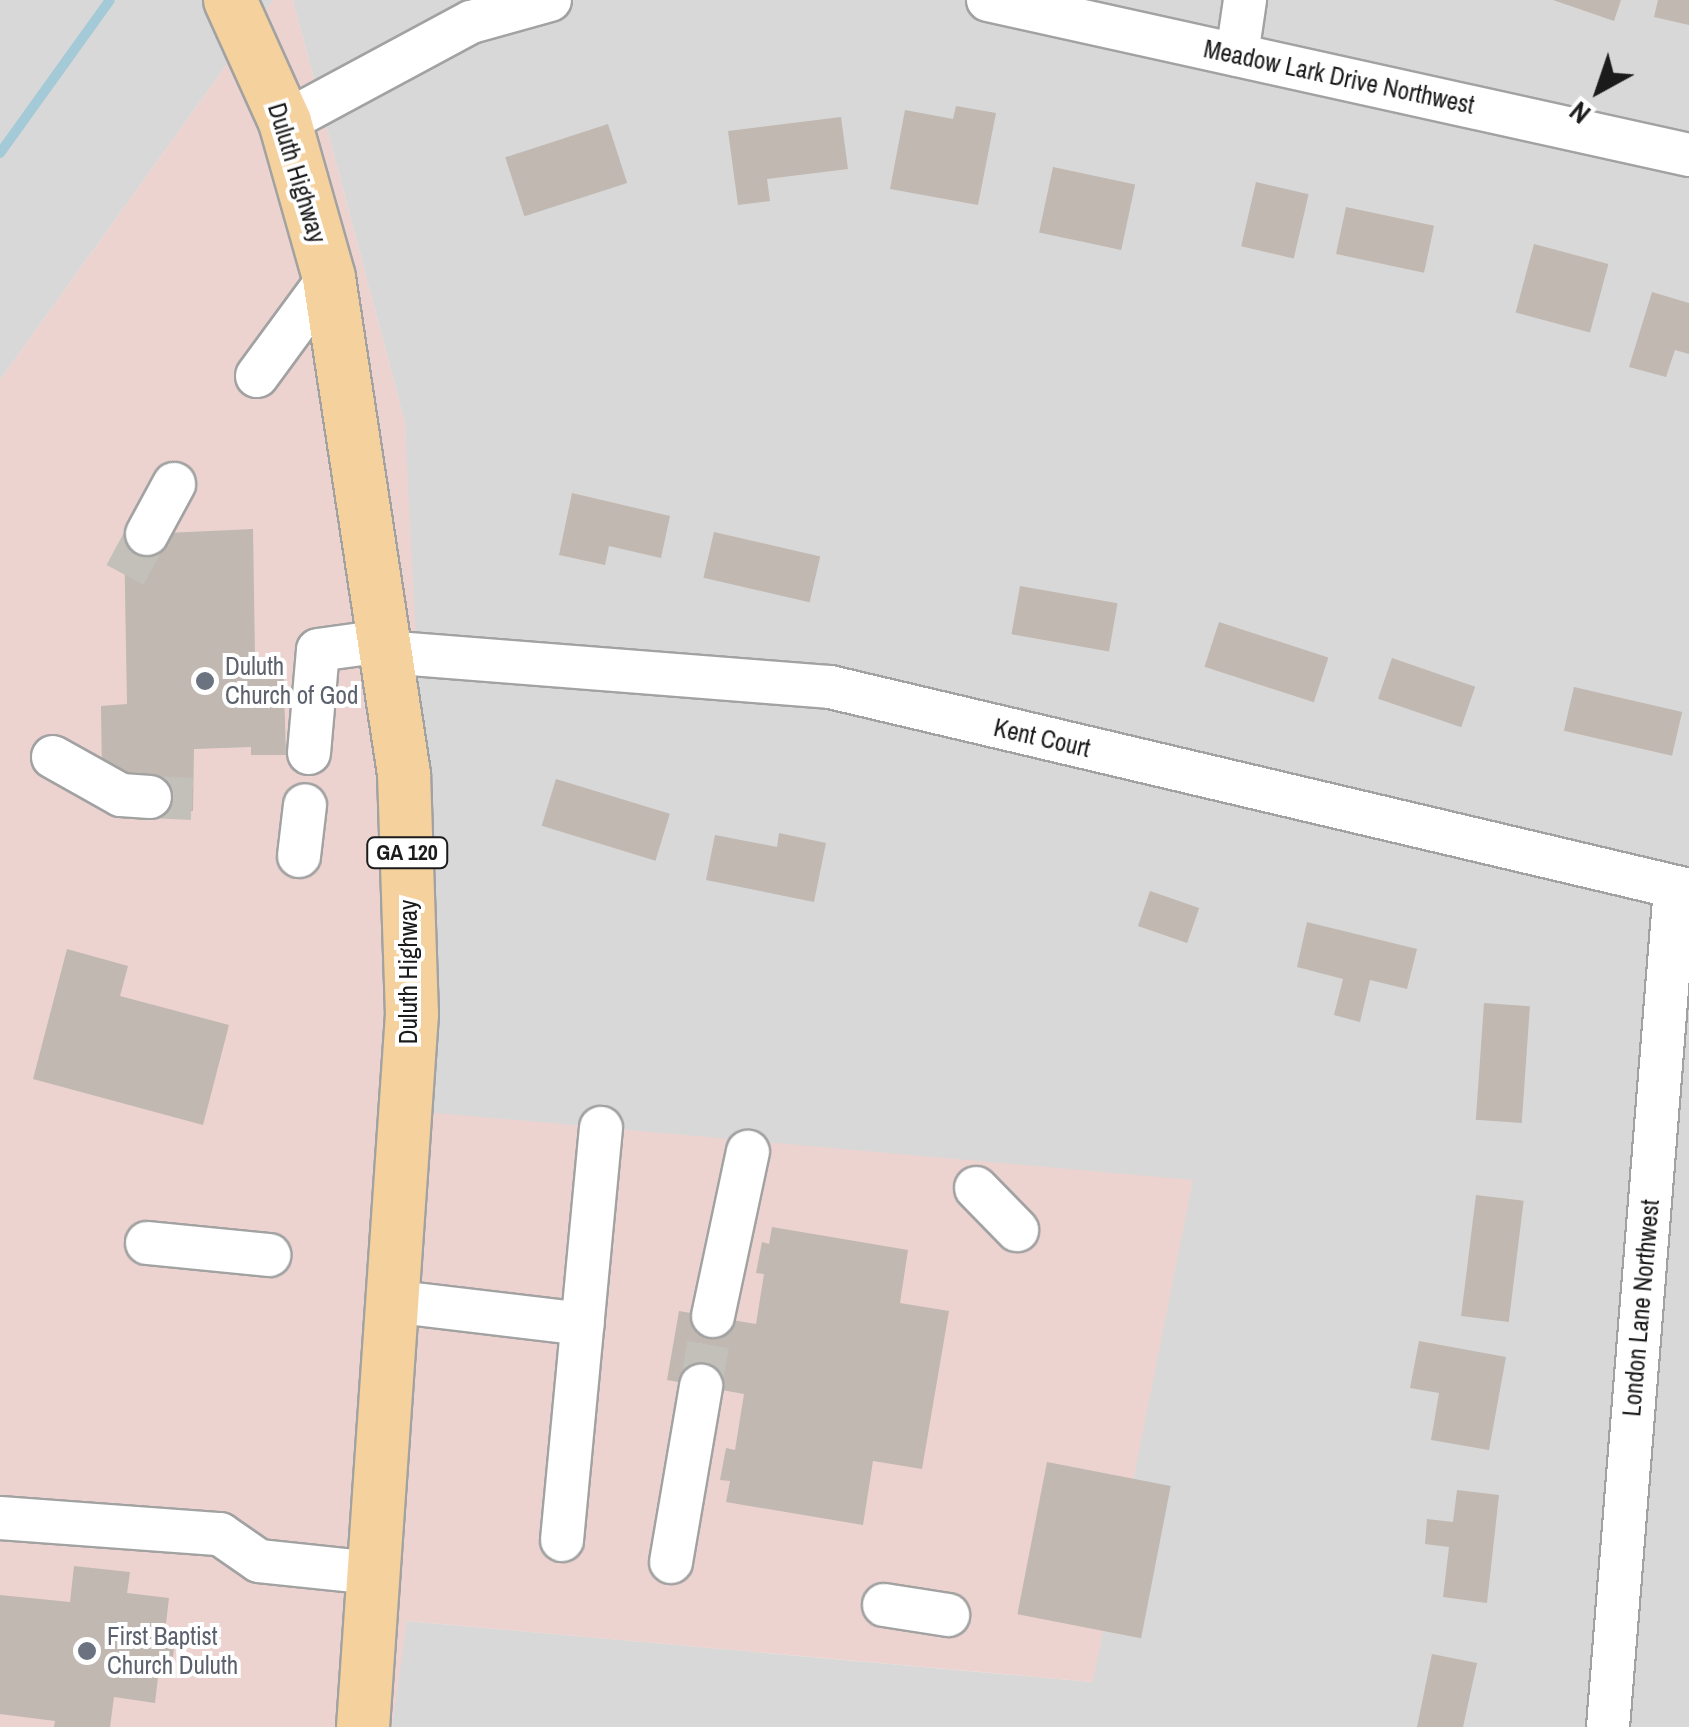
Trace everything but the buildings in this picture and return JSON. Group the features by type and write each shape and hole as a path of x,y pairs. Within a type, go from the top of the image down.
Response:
{"main road":[{"name":"Duluth Highway","path":"230,0 285,122 329,278 404,774 412,1014 363,1727"}],"street":[{"path":"285,122 471,22 550,0"},
{"name":"Meadow Lark Drive Northwest","path":"988,0 1689,155"},
{"path":"1237,55 1245,0"},
{"path":"258,376 329,278"},
{"path":"147,534 174,484"},
{"name":"Kent Court","path":"309,753 318,650 384,646 830,687 1682,889"},
{"path":"53,756 129,806"},
{"path":"299,856 306,805"},
{"name":"London Lane Northwest","path":"1608,1727 1682,889"},
{"path":"562,1540 601,1128"},
{"path":"714,1316 748,1152"},
{"path":"976,1188 1017,1230"},
{"path":"147,1243 270,1255"},
{"path":"390,1301 584,1324"},
{"path":"671,1562 701,1386"},
{"path":"0,1518 122,1513 220,1534 249,1559 374,1573"},
{"path":"884,1605 948,1615"}],"shaded area":[{"path":"0,0 273,0 0,380"},
{"path":"273,0 293,0 405,423 426,846 425,1112 1193,1180 1093,1682 407,1621 392,1727 0,1727 0,380"},
{"path":"293,0 1689,0 1689,1727 392,1727 406,1621 1092,1682 424,1112 405,423"}],"waterway":[{"path":"0,153 110,0"}],"tunnel":[{"path":"125,575 147,534"},
{"path":"150,797 193,799"},
{"path":"701,1386 713,1316"}],"place":[{"name":"Duluth Church of God","path":"205,681"},
{"name":"First Baptist Church Duluth","path":"87,1651"}]}
